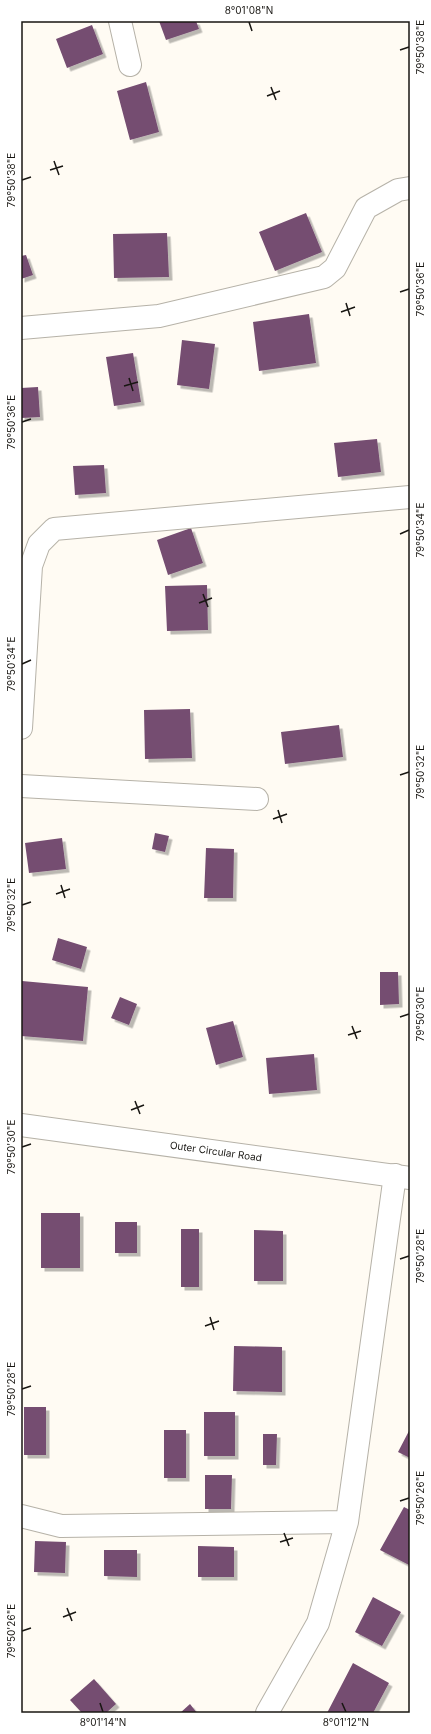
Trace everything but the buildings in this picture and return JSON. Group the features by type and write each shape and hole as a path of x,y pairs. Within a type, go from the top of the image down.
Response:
{"street":[{"path":"120,21 130,65"},
{"path":"21,328 159,316 324,277 335,268 366,208 398,190 410,188"},
{"path":"21,728 31,566 39,544 54,529 410,498"},
{"path":"21,786 257,799"},
{"name":"Outer Circular Road","path":"21,1125 402,1177"},
{"path":"267,1713 318,1623 347,1522 402,1177"},
{"path":"21,1516 61,1526 347,1522"}]}
